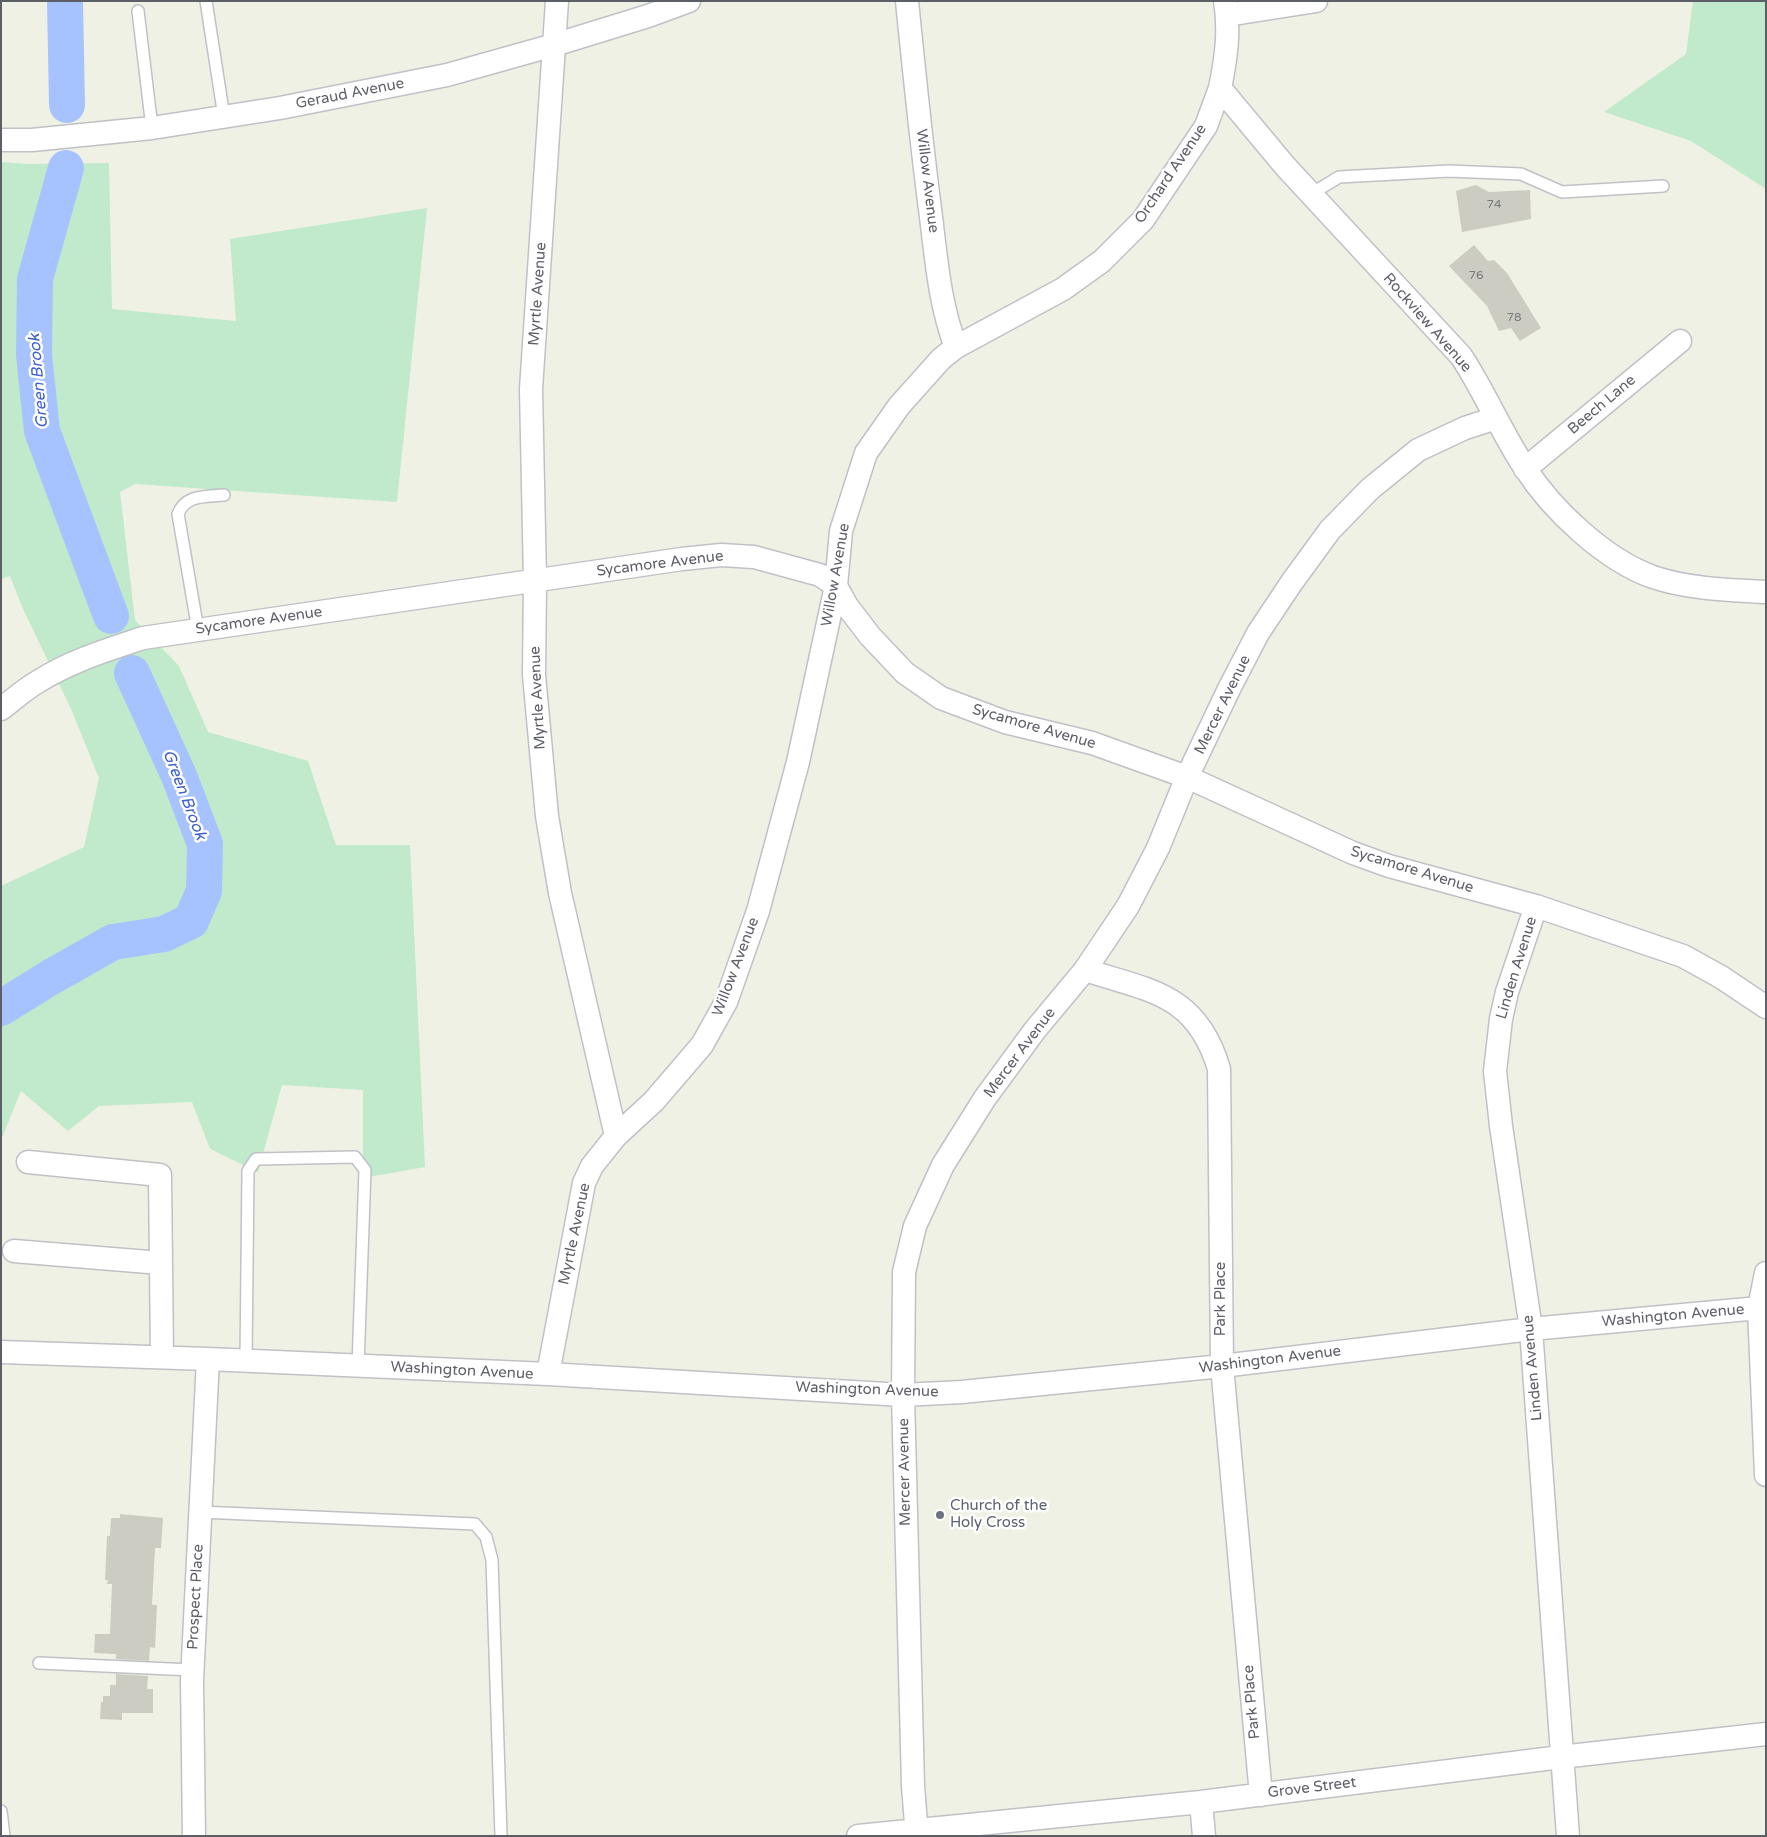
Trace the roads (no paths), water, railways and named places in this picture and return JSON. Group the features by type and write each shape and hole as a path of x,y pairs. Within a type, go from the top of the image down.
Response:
{"street":[{"name":"Myrtle Avenue","path":"548,1374 584,1182 592,1166 616,1136 560,893 546,816 534,675 535,581 531,389 557,1"},
{"name":"Geraud Avenue","path":"1,140 32,140 152,128 280,108 447,75 554,45 648,16 689,1"},
{"name":"Willow Avenue","path":"616,1136 654,1100 702,1045 726,1002 758,912 795,772 836,586 841,531 866,453 899,406 941,359 956,347 948,326 938,271 918,115 907,1"},
{"path":"1220,88 1227,53 1226,8 1316,1"},
{"name":"Orchard Avenue","path":"956,347 1063,289 1102,261 1143,220 1206,126 1220,88"},
{"name":"Rockview Avenue","path":"1220,88 1285,166 1461,356 1475,377 1525,469 1555,506 1589,539 1614,558 1653,577 1719,589 1766,592"},
{"name":"Beech Lane","path":"1525,469 1680,341"},
{"name":"Mercer Avenue","path":"917,1833 912,1786 903,1395 904,1272 915,1226 943,1165 985,1098 1035,1030 1085,970 1128,906 1158,848 1187,777 1229,689 1258,633 1292,582 1330,530 1370,489 1418,450 1465,428 1496,418"},
{"name":"Sycamore Avenue","path":"1,709 38,682 67,666 102,651 143,638 682,559 721,555 754,557 820,575 836,586 847,606 870,636 905,673 941,698 1005,722 1092,743 1187,777 1353,853 1389,866 1536,906 1683,956 1721,977 1766,1007"},
{"name":"Linden Avenue","path":"1536,906 1507,992 1501,1019 1495,1071 1501,1126 1531,1329 1568,1836"},
{"name":"Park Place","path":"1085,970 1163,995 1190,1014 1202,1029 1214,1051 1220,1069 1222,1366 1261,1795"},
{"path":"28,1162 160,1175 162,1357"},
{"path":"14,1251 161,1263"},
{"path":"1766,1272 1759,1308 1766,1475"},
{"name":"Washington Avenue","path":"1,1352 246,1360 548,1374 903,1395 962,1392 1222,1366 1531,1329 1759,1308"},
{"name":"Prospect Place","path":"194,1836 192,1670 208,1359"},
{"name":"Grove Street","path":"858,1836 917,1833 1201,1802 1561,1757 1766,1734"},
{"path":"1201,1802 1204,1836"}],"lane":[{"path":"206,1 224,117"},
{"path":"138,11 152,128"},
{"path":"1311,194 1338,177 1449,172 1521,174 1562,192 1663,186"},
{"path":"198,630 178,514 180,509 190,499 224,495"},
{"path":"246,1360 248,1171 256,1160 355,1157 365,1170 358,1366"},
{"path":"200,1512 475,1524 486,1537 492,1560 501,1836"},
{"path":"39,1663 192,1670"},
{"path":"1,1811 4,1836"}],"waterway":[{"name":"Green Brook","path":"65,1 67,105"},
{"name":"Green Brook","path":"66,168 35,279 34,355 42,431 111,616"},
{"name":"Green Brook","path":"1,1008 113,942 164,934 191,921 204,891 205,844 179,776 132,673"}],"place":[{"name":"Church of the Holy Cross","path":"940,1515"}]}
